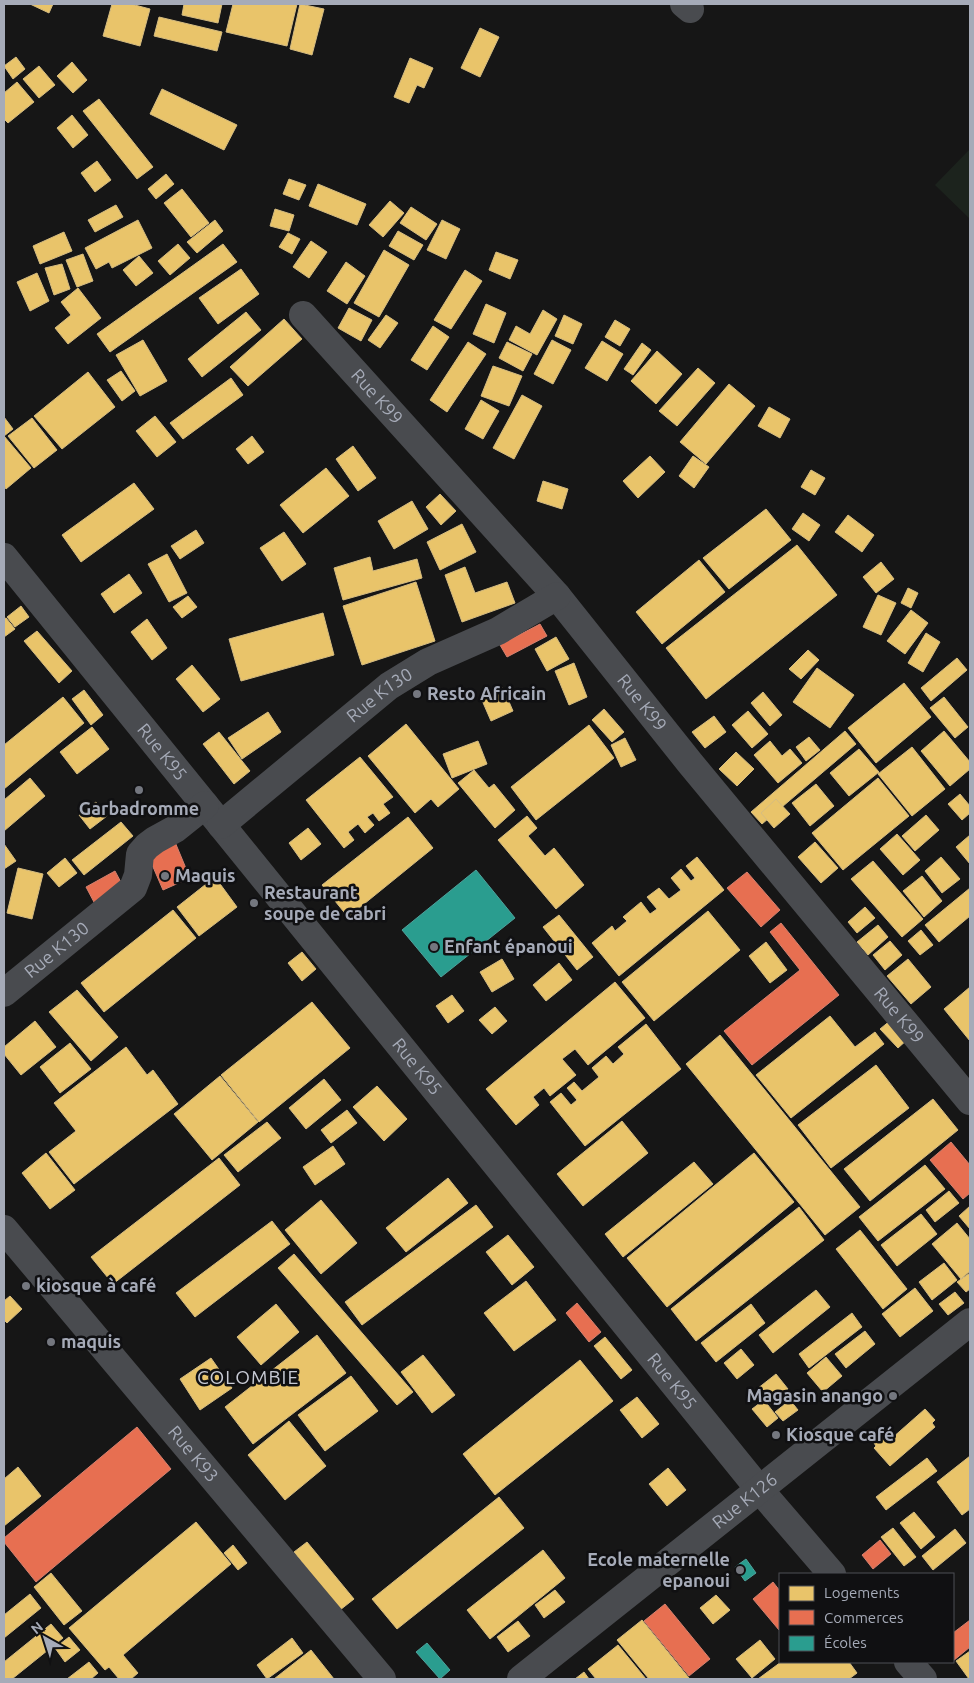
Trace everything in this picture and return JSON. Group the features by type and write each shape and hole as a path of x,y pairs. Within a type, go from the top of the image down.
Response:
{"street":[{"name":"Rue K99","path":"303,315 557,596 690,764 970,1101"},
{"name":"Rue K95","path":"4,557 759,1489 831,1573"},
{"name":"Rue K130","path":"4,993 133,888 138,876 140,854 154,840 175,829 213,815 389,686 428,662 498,630 557,596"},
{"name":"Rue K93","path":"4,1229 382,1679"},
{"name":"Rue K126","path":"521,1679 970,1322"},
{"path":"909,1663 923,1679"}],"shaded area":[{"path":"970,149 970,219 935,185"}],"building: Logements":[{"path":"30,4 53,4 49,13"},
{"path":"112,4 131,4 150,9 140,46 103,36"},
{"path":"184,4 222,4 218,23 182,15"},
{"path":"233,4 297,4 287,46 226,32"},
{"path":"300,4 324,9 312,55 290,49"},
{"path":"159,17 222,32 217,51 154,36"},
{"path":"480,28 499,37 480,77 461,68"},
{"path":"16,57 25,69 13,79 4,66"},
{"path":"410,58 433,68 424,88 417,85 409,103 394,97"},
{"path":"72,62 87,80 73,93 57,76"},
{"path":"39,66 55,85 39,98 23,79"},
{"path":"17,82 34,102 8,123 4,119 4,93"},
{"path":"162,89 237,125 224,150 150,114"},
{"path":"99,99 153,167 137,179 83,111"},
{"path":"72,115 88,135 73,148 57,128"},
{"path":"97,161 111,180 95,192 81,173"},
{"path":"166,174 174,184 156,199 148,189"},
{"path":"289,179 306,185 299,200 283,194"},
{"path":"318,184 366,204 357,225 309,206"},
{"path":"182,189 209,223 191,237 164,203"},
{"path":"390,201 404,213 383,237 369,225"},
{"path":"116,205 123,217 95,232 88,220"},
{"path":"411,207 437,224 426,240 400,223"},
{"path":"275,209 294,215 289,231 270,226"},
{"path":"138,220 152,248 112,268 109,262 96,269 85,248"},
{"path":"215,220 223,231 197,253 187,242"},
{"path":"442,220 460,229 446,259 427,250"},
{"path":"398,231 423,245 414,260 389,246"},
{"path":"64,232 72,251 40,264 33,246"},
{"path":"288,233 300,239 292,254 279,247"},
{"path":"311,241 327,252 309,278 293,267"},
{"path":"178,244 190,258 170,275 158,261"},
{"path":"223,244 237,262 110,352 97,334"},
{"path":"384,250 409,265 379,317 354,303"},
{"path":"496,252 518,260 510,279 489,270"},
{"path":"83,254 93,281 77,287 66,260"},
{"path":"139,256 153,273 136,286 123,270"},
{"path":"346,262 365,276 347,304 327,291"},
{"path":"62,264 70,289 54,295 45,268"},
{"path":"241,269 259,294 218,324 199,298"},
{"path":"465,270 482,281 451,329 434,320"},
{"path":"37,273 49,301 30,311 17,282"},
{"path":"78,288 101,318 68,344 55,328 71,315 61,302"},
{"path":"486,304 506,313 494,343 473,334"},
{"path":"349,308 372,320 361,341 338,328"},
{"path":"543,310 557,319 537,355 509,340 516,326 530,334"},
{"path":"246,312 261,330 202,377 188,359"},
{"path":"386,315 398,323 380,348 368,340"},
{"path":"564,315 582,324 573,344 555,336"},
{"path":"284,319 302,339 248,386 230,367"},
{"path":"615,320 630,329 620,346 605,337"},
{"path":"433,326 449,337 427,370 411,360"},
{"path":"143,340 167,381 140,396 116,355"},
{"path":"552,340 571,350 553,384 534,374"},
{"path":"602,341 623,354 607,381 585,368"},
{"path":"468,342 486,354 447,412 430,400"},
{"path":"507,342 532,354 523,371 499,358"},
{"path":"642,343 651,350 633,375 624,369"},
{"path":"657,351 682,374 656,404 631,381"},
{"path":"493,366 522,376 509,406 481,396"},
{"path":"698,368 715,383 677,426 659,411"},
{"path":"121,371 135,391 122,401 107,380"},
{"path":"88,372 115,407 62,449 34,416"},
{"path":"231,378 243,395 183,439 170,423"},
{"path":"729,384 755,406 706,464 680,442"},
{"path":"522,395 542,406 514,459 493,448"},
{"path":"481,400 499,411 483,439 465,429"},
{"path":"769,407 790,419 780,438 758,426"},
{"path":"155,416 176,442 157,457 136,431"},
{"path":"4,417 13,429 4,436"},
{"path":"32,418 57,450 34,468 8,436"},
{"path":"4,436 31,468 6,489 4,486"},
{"path":"252,436 264,452 248,464 236,449"},
{"path":"353,446 376,478 358,491 336,459"},
{"path":"650,456 665,472 638,498 623,481"},
{"path":"693,456 709,467 694,488 679,476"},
{"path":"326,468 349,496 303,533 280,505"},
{"path":"811,470 825,478 815,495 801,487"},
{"path":"543,481 568,489 562,509 537,501"},
{"path":"134,483 154,509 81,562 62,535"},
{"path":"440,494 456,511 441,525 426,507"},
{"path":"412,501 428,529 394,549 378,521"},
{"path":"766,509 791,540 729,589 703,558"},
{"path":"803,513 820,525 809,541 792,529"},
{"path":"848,515 874,535 862,552 835,532"},
{"path":"462,524 476,552 440,570 427,542"},
{"path":"196,530 204,543 180,559 171,546"},
{"path":"284,532 306,564 282,581 260,548"},
{"path":"797,545 837,595 706,699 666,648"},
{"path":"167,554 187,593 169,602 148,564"},
{"path":"370,557 373,571 417,559 422,578 343,600 334,568"},
{"path":"699,560 725,592 662,644 636,612"},
{"path":"881,562 894,579 876,593 863,577"},
{"path":"465,567 475,593 507,582 515,603 462,622 445,575"},
{"path":"129,574 142,593 114,613 101,594"},
{"path":"416,582 435,641 362,665 343,606"},
{"path":"908,588 918,593 911,608 901,603"},
{"path":"878,595 896,603 881,635 863,627"},
{"path":"188,596 197,607 182,618 173,607"},
{"path":"21,606 29,617 15,627 7,617"},
{"path":"911,610 928,623 905,654 887,641"},
{"path":"323,613 334,655 241,681 229,639"},
{"path":"6,618 15,629 4,637 4,619"},
{"path":"147,619 167,648 152,660 131,632"},
{"path":"37,631 72,671 59,683 24,641"},
{"path":"926,633 940,642 923,672 908,663"},
{"path":"556,637 569,659 547,671 535,649"},
{"path":"808,650 819,660 801,679 789,669"},
{"path":"957,658 967,670 931,701 921,688"},
{"path":"574,663 587,697 569,705 555,671"},
{"path":"192,665 220,699 203,712 176,679"},
{"path":"817,668 854,695 830,728 793,702"},
{"path":"904,683 931,717 876,763 848,728"},
{"path":"503,688 513,711 491,721 481,698"},
{"path":"84,690 103,715 91,725 72,699"},
{"path":"763,692 782,715 770,726 751,703"},
{"path":"63,697 84,723 4,789 4,745"},
{"path":"944,697 968,727 955,738 930,708"},
{"path":"604,709 624,732 612,742 592,720"},
{"path":"748,711 768,734 752,748 732,725"},
{"path":"268,712 281,732 242,759 228,738"},
{"path":"714,716 726,732 705,748 692,732"},
{"path":"406,724 459,789 438,807 431,799 415,813 368,756"},
{"path":"589,725 614,758 536,820 511,787"},
{"path":"92,727 109,749 77,774 60,752"},
{"path":"845,731 856,744 762,824 751,812"},
{"path":"944,731 970,762 970,769 950,786 921,751"},
{"path":"219,732 250,771 234,784 203,744"},
{"path":"809,737 820,750 806,761 796,747"},
{"path":"625,738 636,760 621,767 611,745"},
{"path":"478,741 487,764 452,778 443,754"},
{"path":"770,741 782,756 790,749 802,763 778,783 754,755"},
{"path":"912,747 945,789 912,816 878,774"},
{"path":"859,749 879,772 849,796 830,773"},
{"path":"736,752 754,769 737,786 719,769"},
{"path":"360,757 393,797 383,804 390,813 379,821 373,813 367,817 374,825 365,833 358,824 348,832 354,840 344,848 306,800"},
{"path":"474,770 489,788 494,784 515,810 495,828 458,783"},
{"path":"30,778 45,796 4,831 4,800"},
{"path":"878,778 909,816 843,870 812,833"},
{"path":"816,784 834,806 810,826 792,803"},
{"path":"960,794 970,806 970,813 962,820 948,804"},
{"path":"776,799 790,814 774,828 761,813"},
{"path":"96,802 107,816 90,829 79,815"},
{"path":"926,815 939,830 915,851 902,836"},
{"path":"527,816 537,828 528,836 545,856 554,848 584,885 556,909 498,840"},
{"path":"408,817 433,848 348,917 322,885"},
{"path":"121,822 133,836 84,875 72,860"},
{"path":"308,828 321,844 301,860 289,843"},
{"path":"897,834 920,860 903,875 880,849"},
{"path":"970,835 970,864 956,847"},
{"path":"815,842 838,868 821,883 798,857"},
{"path":"4,844 16,861 4,869"},
{"path":"697,857 724,890 619,976 592,943 612,926 615,931 627,921 623,917 641,902 650,914 657,909 647,897 659,888 669,899 681,890 671,878 681,869 691,881 695,878 686,866"},
{"path":"941,857 960,879 942,893 925,871"},
{"path":"65,858 77,873 59,887 47,873"},
{"path":"873,861 923,919 902,937 851,879"},
{"path":"18,868 43,874 32,919 7,913"},
{"path":"922,876 942,901 924,917 903,891"},
{"path":"215,877 237,907 199,936 177,907"},
{"path":"970,888 970,916 939,942 925,925"},
{"path":"865,907 875,918 857,933 848,922"},
{"path":"173,910 196,938 104,1012 81,983"},
{"path":"708,911 740,950 654,1021 622,982"},
{"path":"559,915 593,957 577,970 543,927"},
{"path":"878,925 888,937 868,955 857,942"},
{"path":"921,930 933,945 920,955 908,941"},
{"path":"890,941 902,955 885,970 873,955"},
{"path":"766,942 787,970 770,983 749,956"},
{"path":"302,952 316,969 302,981 288,963"},
{"path":"502,959 514,979 492,992 480,972"},
{"path":"908,959 931,987 911,1004 887,976"},
{"path":"559,963 572,980 546,1001 533,985"},
{"path":"615,982 645,1018 588,1065 575,1049 562,1059 576,1075 550,1096 544,1088 533,1097 539,1105 516,1125 486,1089"},
{"path":"970,987 970,1041 944,1009"},
{"path":"77,990 118,1037 91,1061 49,1012"},
{"path":"452,995 464,1011 448,1023 436,1006"},
{"path":"312,1002 350,1048 259,1122 221,1075"},
{"path":"495,1007 507,1021 492,1034 479,1020"},
{"path":"830,1016 855,1047 875,1032 884,1044 791,1118 756,1075"},
{"path":"891,1020 908,1039 898,1048 880,1029"},
{"path":"35,1021 56,1047 21,1075 4,1054 4,1047"},
{"path":"646,1024 681,1069 585,1146 550,1102 561,1093 571,1105 577,1100 567,1088 574,1082 582,1091 599,1077 592,1068 606,1056 613,1064 624,1054 618,1047"},
{"path":"720,1035 860,1207 825,1235 686,1064"},
{"path":"70,1043 91,1069 60,1093 40,1067"},
{"path":"126,1047 147,1075 153,1070 178,1104 74,1184 49,1152 76,1131 54,1103"},
{"path":"876,1065 909,1108 831,1168 798,1125"},
{"path":"220,1076 258,1122 212,1160 174,1114"},
{"path":"324,1079 341,1100 306,1129 289,1108"},
{"path":"377,1086 407,1119 384,1141 353,1107"},
{"path":"933,1099 958,1130 870,1201 844,1169"},
{"path":"347,1110 357,1123 331,1143 321,1130"},
{"path":"622,1121 648,1153 583,1206 557,1174"},
{"path":"267,1122 281,1138 238,1172 224,1155"},
{"path":"333,1146 345,1164 315,1185 303,1167"},
{"path":"46,1153 75,1190 50,1209 22,1173"},
{"path":"754,1153 794,1202 667,1307 627,1258"},
{"path":"219,1158 240,1185 113,1284 91,1257"},
{"path":"694,1162 713,1184 623,1257 605,1234"},
{"path":"925,1165 945,1189 878,1241 859,1217"},
{"path":"448,1178 468,1203 406,1252 386,1228"},
{"path":"949,1191 959,1203 935,1222 926,1210"},
{"path":"321,1200 357,1243 321,1274 285,1230"},
{"path":"476,1205 493,1227 362,1325 345,1302"},
{"path":"970,1206 970,1229 959,1216"},
{"path":"799,1207 824,1240 696,1341 671,1309"},
{"path":"921,1214 937,1234 897,1266 881,1245"},
{"path":"272,1221 290,1244 195,1317 176,1293"},
{"path":"957,1223 970,1239 970,1271 961,1279 932,1244"},
{"path":"860,1230 907,1289 883,1309 836,1249"},
{"path":"508,1235 534,1267 512,1285 486,1252"},
{"path":"294,1254 413,1392 397,1405 278,1268"},
{"path":"944,1263 957,1280 932,1300 919,1282"},
{"path":"970,1273 970,1289 966,1292 957,1282"},
{"path":"526,1281 556,1320 514,1351 484,1313"},
{"path":"915,1288 933,1311 900,1337 882,1314"},
{"path":"816,1290 830,1307 773,1353 759,1335"},
{"path":"955,1292 964,1303 948,1315 939,1304"},
{"path":"10,1296 22,1309 7,1323 4,1320 4,1301"},
{"path":"276,1304 299,1332 261,1365 237,1337"},
{"path":"751,1304 765,1323 716,1362 701,1343"},
{"path":"852,1313 862,1327 809,1368 799,1354"},
{"path":"865,1331 875,1344 846,1368 835,1354"},
{"path":"317,1335 346,1373 253,1444 225,1407"},
{"path":"605,1337 632,1370 621,1379 594,1346"},
{"path":"741,1349 754,1365 737,1379 724,1363"},
{"path":"423,1355 455,1395 432,1413 401,1372"},
{"path":"826,1357 842,1376 823,1392 807,1373"},
{"path":"211,1358 232,1388 200,1410 180,1379"},
{"path":"580,1360 613,1401 495,1495 463,1454"},
{"path":"776,1374 788,1389 770,1404 757,1389"},
{"path":"351,1376 378,1411 325,1451 298,1415"},
{"path":"637,1397 659,1424 642,1438 620,1410"},
{"path":"764,1400 778,1418 767,1427 752,1409"},
{"path":"790,1400 798,1410 783,1421 775,1412"},
{"path":"925,1409 935,1420 932,1423 935,1427 890,1466 874,1448 876,1446 874,1443 885,1434 891,1439"},
{"path":"289,1421 326,1466 285,1500 248,1455"},
{"path":"970,1456 970,1509 962,1515 937,1482"},
{"path":"927,1458 937,1471 886,1510 876,1497"},
{"path":"18,1467 41,1496 4,1526 4,1479"},
{"path":"668,1468 686,1490 667,1506 649,1484"},
{"path":"499,1497 524,1528 397,1629 372,1599"},
{"path":"914,1512 935,1537 921,1549 900,1523"},
{"path":"196,1522 231,1564 123,1655 138,1673 131,1679 119,1679 109,1667 105,1670 69,1628"},
{"path":"893,1528 916,1557 904,1566 881,1537"},
{"path":"955,1529 966,1543 933,1570 922,1556"},
{"path":"307,1542 354,1599 340,1610 294,1552"},
{"path":"233,1545 247,1563 238,1570 224,1553"},
{"path":"543,1550 565,1578 490,1639 467,1610"},
{"path":"51,1573 82,1611 64,1625 34,1587"},
{"path":"555,1590 565,1602 544,1618 535,1605"},
{"path":"30,1594 41,1608 4,1638 4,1615"},
{"path":"716,1595 730,1610 713,1624 700,1608"},
{"path":"642,1620 689,1678 649,1679 617,1640"},
{"path":"518,1621 530,1636 508,1652 497,1637"},
{"path":"51,1624 63,1638 12,1679 4,1679 4,1662"},
{"path":"69,1637 80,1650 65,1662 55,1648"},
{"path":"292,1638 303,1653 267,1679 257,1665"},
{"path":"760,1640 775,1659 752,1678 736,1659"},
{"path":"618,1645 646,1679 596,1679 588,1669"},
{"path":"311,1650 334,1679 274,1679"},
{"path":"970,1651 970,1679 969,1679 956,1661"},
{"path":"89,1662 98,1673 91,1679 67,1679"},
{"path":"780,1663 850,1663 857,1673 849,1679 758,1679"},
{"path":"584,1672 589,1679 575,1679"}],"building: Commerces":[{"path":"540,624 547,636 507,657 500,645"},
{"path":"175,842 190,878 163,890 147,853"},
{"path":"115,871 124,888 95,904 86,887"},
{"path":"747,872 780,910 761,927 727,888"},
{"path":"781,923 839,995 752,1065 724,1031 800,970 770,932"},
{"path":"951,1142 970,1165 970,1193 963,1199 930,1160"},
{"path":"577,1303 601,1332 589,1342 566,1313"},
{"path":"137,1427 171,1469 36,1582 4,1542 4,1538"},
{"path":"880,1540 891,1554 873,1569 862,1555"},
{"path":"773,1582 779,1590 779,1630 753,1599"},
{"path":"665,1604 710,1659 689,1676 644,1621"},
{"path":"970,1620 970,1647 954,1660 954,1632"}],"building: Écoles":[{"path":"476,870 515,918 441,977 402,930"},
{"path":"746,1559 756,1573 745,1581 735,1567"},
{"path":"427,1643 450,1670 440,1679 416,1652"}],"place":[{"name":"Resto Africain","path":"417,694"},
{"name":"Garbadromme","path":"139,790"},
{"name":"Maquis","path":"165,876"},
{"name":"Restaurant soupe de cabri","path":"254,903"},
{"name":"Enfant épanoui","path":"434,947"},
{"name":"kiosque à café","path":"26,1286"},
{"name":"maquis","path":"51,1342"},
{"name":"Magasin anango","path":"893,1396"},
{"name":"Kiosque café","path":"776,1435"},
{"name":"Ecole maternelle epanoui","path":"740,1570"}],"district":[{"name":"COLOMBIE","path":"248,1377"}]}
